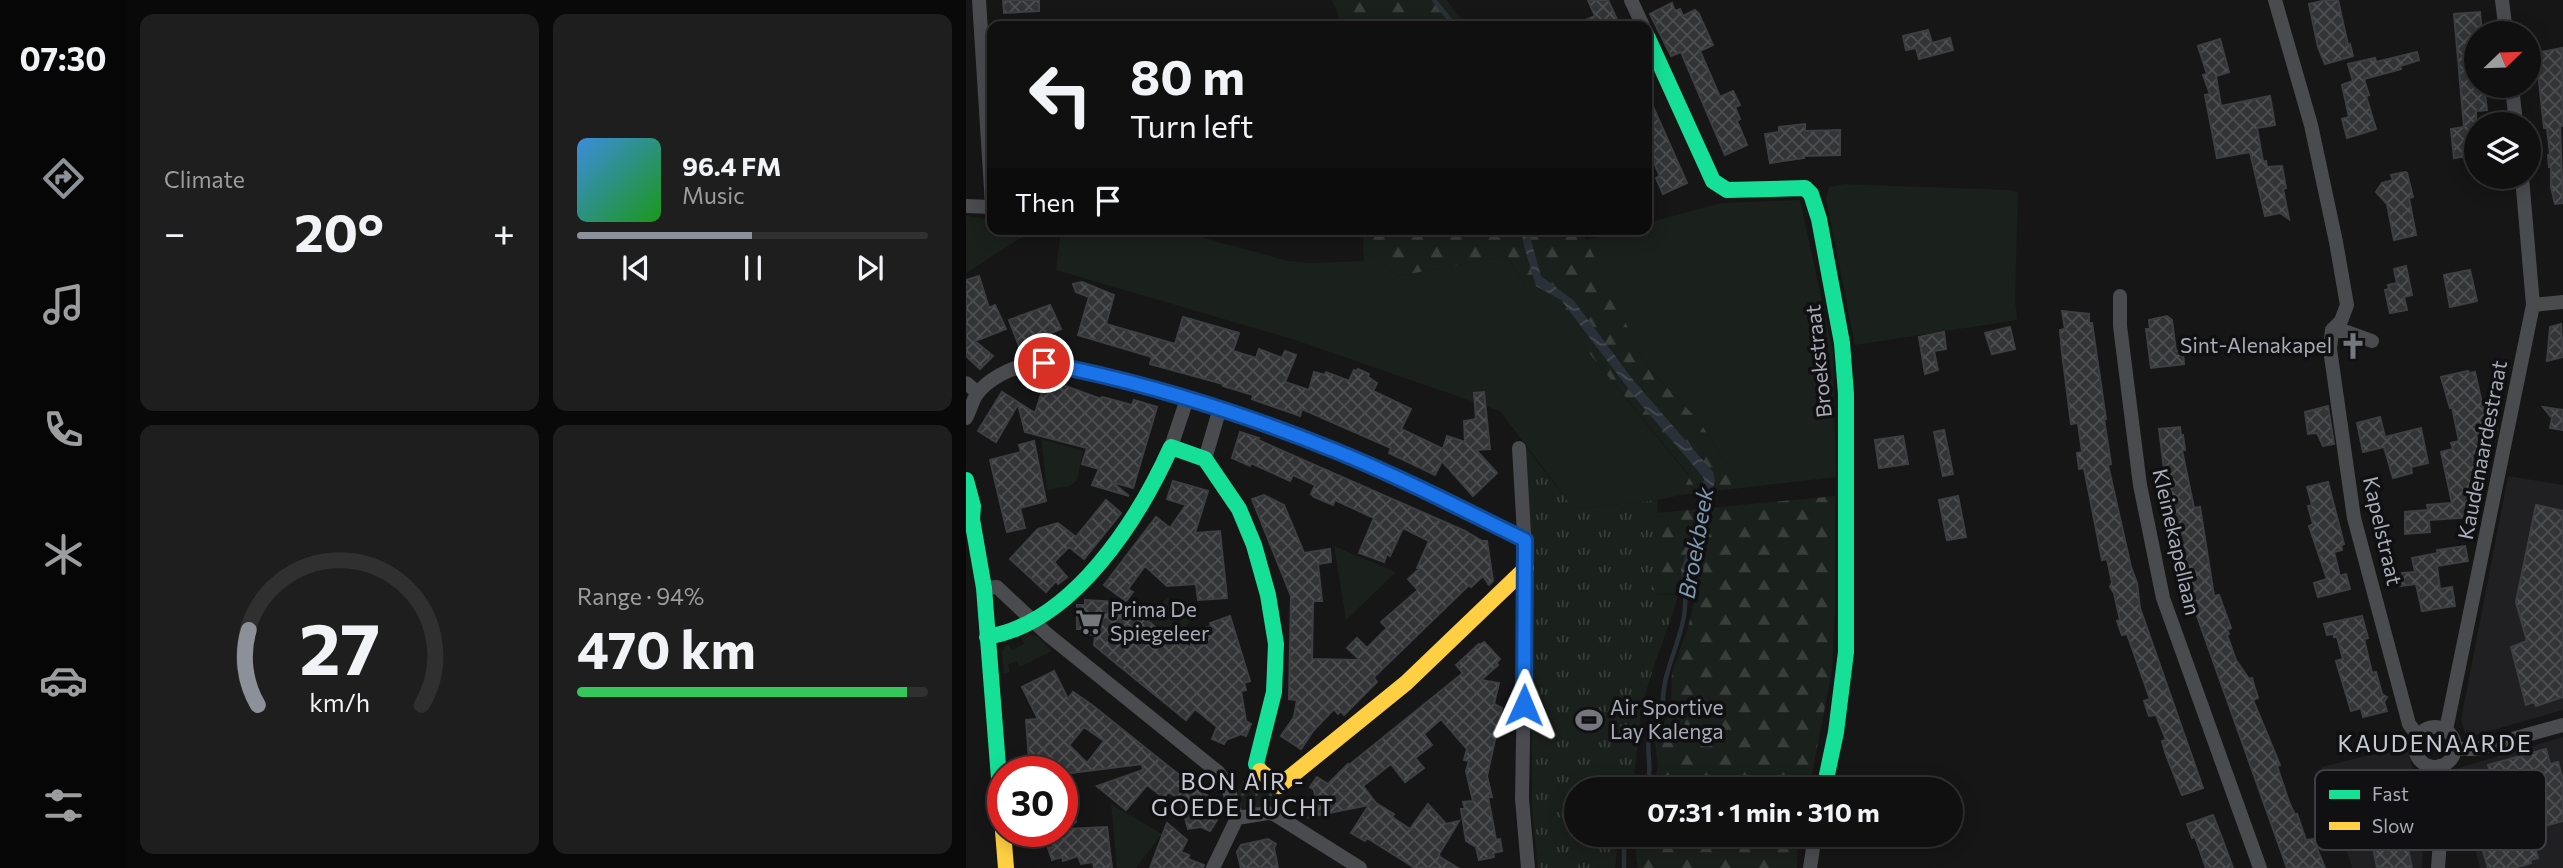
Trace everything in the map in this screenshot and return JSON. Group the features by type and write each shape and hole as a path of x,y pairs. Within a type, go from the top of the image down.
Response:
{"street":[{"path":"979,0 987,127"},
{"path":"1631,0 1641,21"},
{"name":"Kapelstraat","path":"2275,0 2311,125 2347,305 2341,321 2332,330 2329,349 2354,518 2409,724 2418,736"},
{"path":"2502,0 2505,21"},
{"name":"Broekstraat","path":"1652,47 1713,181 1723,189 1731,190 1805,188 1811,194 1819,219 1842,343 1847,425 1846,652 1836,733 1827,777"},
{"name":"Kaudenaardestraat","path":"2446,730 2533,305 2523,189"},
{"path":"966,206 987,206"},
{"name":"Kleinekapellaan","path":"2120,296 2120,326 2140,485 2162,598 2260,868"},
{"path":"2533,305 2563,302"},
{"path":"2332,330 2372,341"},
{"path":"966,418 978,393 999,376 1024,365 1044,363 1076,369 1220,408 1338,452 1420,488 1525,540"},
{"path":"966,383 978,393"},
{"path":"987,637 1001,635 1034,621 1103,561 1131,525 1155,484 1171,447 1186,399"},
{"path":"1205,459 1220,408"},
{"path":"1171,447 1205,459 1239,509 1254,545 1268,595 1276,644 1274,692 1258,758 1258,769 1279,786 1406,682 1526,569"},
{"path":"1519,447 1526,569 1522,799 1528,868"},
{"path":"966,480 973,506 969,515 984,588 997,756"},
{"path":"984,588 997,587 1122,697 1218,772 1227,784 1236,821 1213,868"},
{"path":"2455,749 2476,749 2563,725"},
{"path":"2440,727 2446,730 2453,738 2455,749 2448,762 2439,766 2427,765 2421,761 2415,749 2418,736 2427,728 2440,727"},
{"path":"2439,766 2440,770"},
{"path":"1236,821 1268,813 1360,868"},
{"path":"1004,847 1006,868"},
{"path":"1810,868 1813,847"},
{"path":"2438,868 2439,850"}],"shaded area":[{"path":"2508,476 2563,485 2563,710 2469,737 2461,720"},
{"path":"2563,737 2563,868 2480,868 2476,850 2546,850 2546,770 2455,769"},
{"path":"2406,746 2413,770 2322,770 2321,767"},
{"path":"2346,850 2423,850 2422,868 2352,868"}],"green space":[{"path":"1332,0 1446,0 1464,21 1341,21"},
{"path":"1844,184 2018,192 2015,297 2017,320 1855,345 1826,199 1829,187"},
{"path":"1800,200 1833,351 1836,477 1749,487 1730,469 1700,422 1646,366 1585,240 1603,235 1652,235 1652,222 1721,203"},
{"path":"966,216 987,219 987,235 1026,235 966,273"},
{"path":"1060,235 1193,235 1288,261 1311,263 1364,261 1363,250 1398,276 1507,256 1526,288 1580,342 1690,477 1681,495 1574,509 1500,411 1292,339 1056,270"},
{"path":"1364,235 1584,235 1646,366 1700,422 1730,469 1749,487 1681,495 1690,476 1580,342 1526,288 1507,256 1398,276 1363,250"},
{"path":"1041,439 1083,451 1077,480 1070,486 1047,490"},
{"path":"1525,446 1574,509 1658,500 1651,594 1678,595 1643,703 1633,777 1564,777 1564,847 1618,847 1615,868 1538,868 1532,807 1532,666"},
{"path":"1835,496 1832,671 1811,777 1655,777 1658,767 1655,743 1657,730 1667,719 1671,709 1672,672 1688,628 1696,593 1651,594 1656,513"},
{"path":"1334,546 1396,572 1346,620"},
{"path":"1167,597 1194,615 1178,639 1150,621"},
{"path":"1030,634 1038,637 1052,651 1020,667 1016,661 1008,665 1010,672 1004,674 1002,652 1005,646 1008,644 1012,650 1024,644 1021,637"},
{"path":"1254,776 1277,790 1278,797 1270,807 1248,811 1238,803 1237,795 1242,782"},
{"path":"1111,804 1162,834 1136,868 1117,868"},
{"path":"1635,847 1798,847 1797,868 1638,868"}],"water":[{"path":"1522,235 1530,235 1541,276 1574,301 1634,381 1713,472 1715,481 1710,498 1699,498 1704,479 1637,400 1561,300 1536,286"},
{"path":"1709,506 1694,574 1682,577 1681,569 1692,539 1698,507"}],"building":[{"path":"1003,0 1039,0 1039,11 1004,13"},
{"path":"1588,0 1608,0 1618,21 1584,21 1595,16"},
{"path":"2338,0 2353,56 2325,64 2318,47 2309,4"},
{"path":"1672,3 1675,11 1680,9 1683,16 1695,10 1699,14 1713,45 1700,51 1720,97 1733,91 1740,105 1735,107 1740,119 1737,121 1747,145 1725,155 1681,52 1671,56 1650,14"},
{"path":"2480,12 2481,21 2464,21 2464,98 2486,98 2487,110 2464,112 2464,127 2454,14"},
{"path":"1928,30 1932,43 1950,38 1953,50 1919,59 1916,48 1906,50 1903,36"},
{"path":"2220,39 2229,72 2216,76 2221,106 2270,96 2275,125 2257,128 2263,162 2266,161 2267,167 2282,166 2289,219 2280,213 2265,216 2250,152 2217,158 2205,95 2210,94 2203,75 2207,74 2198,46"},
{"path":"2562,48 2563,126 2560,126 2563,203 2555,204 2551,187 2547,128 2544,128 2541,98 2541,52"},
{"path":"2417,52 2419,60 2400,66 2401,69 2364,79 2376,129 2347,138 2342,119 2349,117 2342,85 2353,81 2348,64 2375,58 2376,62"},
{"path":"1652,104 1687,183 1663,194 1656,178 1660,176 1652,159"},
{"path":"1805,124 1805,131 1840,130 1840,155 1803,156 1804,158 1770,163 1765,134 1779,132 1779,127"},
{"path":"2464,127 2464,157 2454,158 2451,129"},
{"path":"2405,172 2413,197 2409,198 2416,235 2394,240 2387,204 2376,192 2382,183 2393,180 2391,175"},
{"path":"2406,266 2412,295 2404,297 2407,310 2390,313 2385,290 2389,289 2388,285 2397,283 2394,269"},
{"path":"2470,270 2477,301 2450,307 2444,275"},
{"path":"979,276 989,308 995,305 1006,329 975,341 993,356 980,369 966,356 966,280"},
{"path":"1082,282 1114,295 1106,324 1175,344 1183,317 1239,333 1233,351 1256,358 1259,349 1282,358 1285,351 1296,355 1285,382 1309,390 1314,372 1325,375 1326,372 1349,381 1354,370 1369,374 1368,377 1377,383 1373,391 1411,409 1401,429 1443,449 1447,436 1465,442 1464,421 1476,419 1474,393 1484,392 1490,449 1476,450 1497,473 1473,496 1442,461 1435,475 1389,453 1391,448 1302,409 1300,416 1252,399 1253,395 1223,384 1150,364 1152,357 1078,335 1089,297 1076,292 1073,284"},
{"path":"1050,305 1061,329 1019,346 1009,320"},
{"path":"2062,311 2089,314 2089,323 2092,323 2106,419 2111,464 2108,465 2137,583 2140,608 2203,788 2182,795 2166,755 2162,741 2166,740 2156,715 2149,716 2144,701 2150,699 2127,634 2122,635 2117,621 2120,620 2110,587 2112,582 2107,559 2102,560 2084,468 2079,469 2077,453 2082,452 2078,423 2071,424 2060,330 2065,329"},
{"path":"2167,316 2172,320 2176,351 2183,350 2184,364 2151,368 2146,329 2150,329 2149,320"},
{"path":"2561,324 2563,357 2547,361 2550,327"},
{"path":"2010,327 2015,349 1992,354 1985,333"},
{"path":"1944,332 1946,349 1934,351 1938,370 1925,374 1919,337"},
{"path":"2475,372 2485,417 2494,415 2497,430 2476,434 2480,452 2472,454 2479,488 2469,490 2472,517 2429,520 2430,532 2405,534 2405,512 2428,510 2427,505 2452,503 2441,452 2453,449 2451,443 2459,441 2452,407 2450,408 2441,377"},
{"path":"1046,379 1101,399 1102,397 1132,405 1134,400 1157,407 1133,488 1112,482 1129,496 1092,485 1099,469 1082,464 1087,448 1025,432 1018,404 996,442 978,431 1002,392 1035,413"},
{"path":"2328,406 2334,444 2323,446 2317,433 2308,434 2305,412"},
{"path":"2543,407 2563,410 2563,430 2550,428 2552,418"},
{"path":"2380,417 2385,437 2421,428 2428,463 2411,467 2412,473 2393,478 2384,447 2363,452 2357,423"},
{"path":"2180,427 2194,508 2200,507 2214,596 2219,595 2231,628 2227,630 2227,635 2236,660 2249,679 2252,678 2258,698 2253,700 2280,765 2277,766 2289,802 2295,815 2297,814 2306,840 2313,839 2315,850 2318,850 2325,868 2287,868 2187,588 2159,429"},
{"path":"1944,430 1953,474 1943,476 1934,432"},
{"path":"1240,432 1259,438 1258,440 1487,541 1493,581 1489,585 1483,576 1471,587 1469,585 1375,676 1377,682 1344,715 1341,711 1338,714 1334,709 1313,731 1301,749 1281,736 1294,717 1297,700 1289,699 1291,596 1252,499 1264,495 1284,505 1304,553 1330,549 1331,562 1318,564 1322,601 1313,603 1312,659 1360,660 1347,648 1357,638 1367,648 1387,628 1381,622 1418,590 1408,579 1419,569 1417,568 1429,541 1403,528 1390,556 1387,554 1384,562 1359,553 1374,518 1335,500 1333,505 1314,497 1311,494 1315,485 1293,475 1290,481 1251,463 1250,466 1232,458"},
{"path":"1903,436 1908,464 1879,468 1875,440"},
{"path":"1034,441 1046,501 1020,508 1025,528 1007,532 990,460 1021,452 1019,445"},
{"path":"1173,481 1208,491 1195,533 1220,531 1227,598 1198,600 1196,584 1167,586 1145,566 1128,589 1133,592 1126,601 1104,585 1156,517 1170,528 1186,505 1167,499"},
{"path":"2328,482 2344,544 2341,545 2342,550 2334,552 2340,576 2346,574 2350,589 2318,597 2314,583 2327,579 2309,526 2313,524 2307,487"},
{"path":"1958,496 1966,537 1947,540 1939,500"},
{"path":"1106,500 1121,513 1084,559 1069,547 1054,562 1067,577 1058,584 1056,581 1046,592 1010,559 1038,529 1058,523 1076,537"},
{"path":"2536,505 2563,511 2563,697 2536,706 2534,702 2526,705 2511,647 2527,641 2516,602"},
{"path":"2465,546 2468,561 2437,566 2440,589 2452,587 2455,606 2422,611 2416,584 2400,586 2402,573 2415,572 2412,558 2438,553 2437,550"},
{"path":"1085,600 1118,602 1135,615 1142,616 1164,634 1192,648 1188,633 1211,626 1210,623 1230,616 1250,681 1244,683 1246,690 1241,691 1246,721 1251,724 1246,736 1241,734 1226,740 1224,744 1212,739 1217,727 1195,709 1186,720 1107,656 1094,645 1095,635 1084,634 1084,629 1077,629 1077,605 1085,605"},
{"path":"2362,616 2368,638 2364,639 2372,673 2376,672 2382,694 2387,697 2384,702 2387,711 2363,717 2361,708 2351,711 2336,661 2343,659 2337,637 2334,637 2334,634 2327,635 2324,624"},
{"path":"1484,642 1500,659 1496,663 1498,665 1481,680 1499,683 1494,704 1502,708 1487,776 1496,840 1500,839 1502,851 1493,853 1494,857 1479,860 1476,847 1466,841 1461,809 1465,809 1463,802 1473,801 1466,771 1469,761 1464,760 1467,749 1441,719 1424,734 1432,745 1415,758 1424,768 1405,782 1391,764 1363,786 1376,803 1394,814 1392,817 1410,829 1428,804 1446,824 1459,821 1439,854 1458,868 1415,868 1367,838 1365,841 1351,833 1369,805 1309,817 1317,806 1314,790 1310,787 1317,777 1328,784 1348,764 1463,673 1456,665"},
{"path":"1054,671 1068,699 1073,692 1092,705 1211,798 1209,801 1213,817 1217,820 1210,831 1201,827 1188,829 1180,799 1168,792 1164,798 1147,785 1126,810 1097,786 1143,770 1142,764 1078,772 1078,756 1029,756 1026,720 1038,719 1022,687","holes":["1084,727 1104,741 1087,763 1069,745"]},
{"path":"2546,749 2550,764 2558,762 2563,780 2563,821 2546,826 2546,770 2489,770 2488,765"},
{"path":"2213,815 2233,868 2206,868 2195,837 2192,838 2187,824"},
{"path":"1167,823 1187,840 1181,852 1189,855 1188,859 1204,865 1203,868 1150,868"},
{"path":"1107,827 1112,868 1094,868 1093,862 1081,864 1078,856 1063,861 1062,857 1052,860 1048,848 1078,847 1078,828"},
{"path":"1268,839 1276,844 1274,848 1278,868 1241,868 1237,852 1241,845"},
{"path":"2374,850 2408,850 2412,868 2377,868"},
{"path":"2536,850 2538,858 2515,868 2488,868 2483,851"}],"waterway":[{"name":"Broekbeek","path":"1434,0 1451,21"},
{"name":"Broekbeek","path":"1705,512 1710,493"},
{"name":"Broekbeek","path":"1648,777 1648,741 1650,732 1663,713 1666,677 1684,615 1688,571"},
{"name":"Broekbeek","path":"1624,847 1624,868"}],"traffic: fast":[{"path":"1652,47 1713,181 1727,190 1805,188 1811,194 1819,219 1842,343 1846,394 1846,652 1836,732 1827,777"},
{"path":"987,637 1018,628 1047,612 1074,590 1121,536 1171,447 1205,459 1239,509 1254,545 1268,595 1276,644 1274,692 1256,764 1260,771"},
{"path":"966,480 973,506 972,519 984,588 997,756"}],"traffic: slow":[{"path":"1260,771 1279,786 1406,683 1526,568"},
{"path":"1004,847 1006,868"}],"place":[{"name":"Sint-Alenakapel","path":"2353,346"},
{"name":"Prima De Spiegeleer","path":"1089,622"},
{"name":"Air Sportive Lay Kalenga","path":"1589,720"}],"district":[{"name":"KAUDENAARDE","path":"2435,744"},
{"name":"BON AIR - GOEDE LUCHT","path":"1243,795"}],"route":[{"path":"1044,363 1076,369 1220,408 1286,432 1420,488 1525,540 1524,705"}]}
